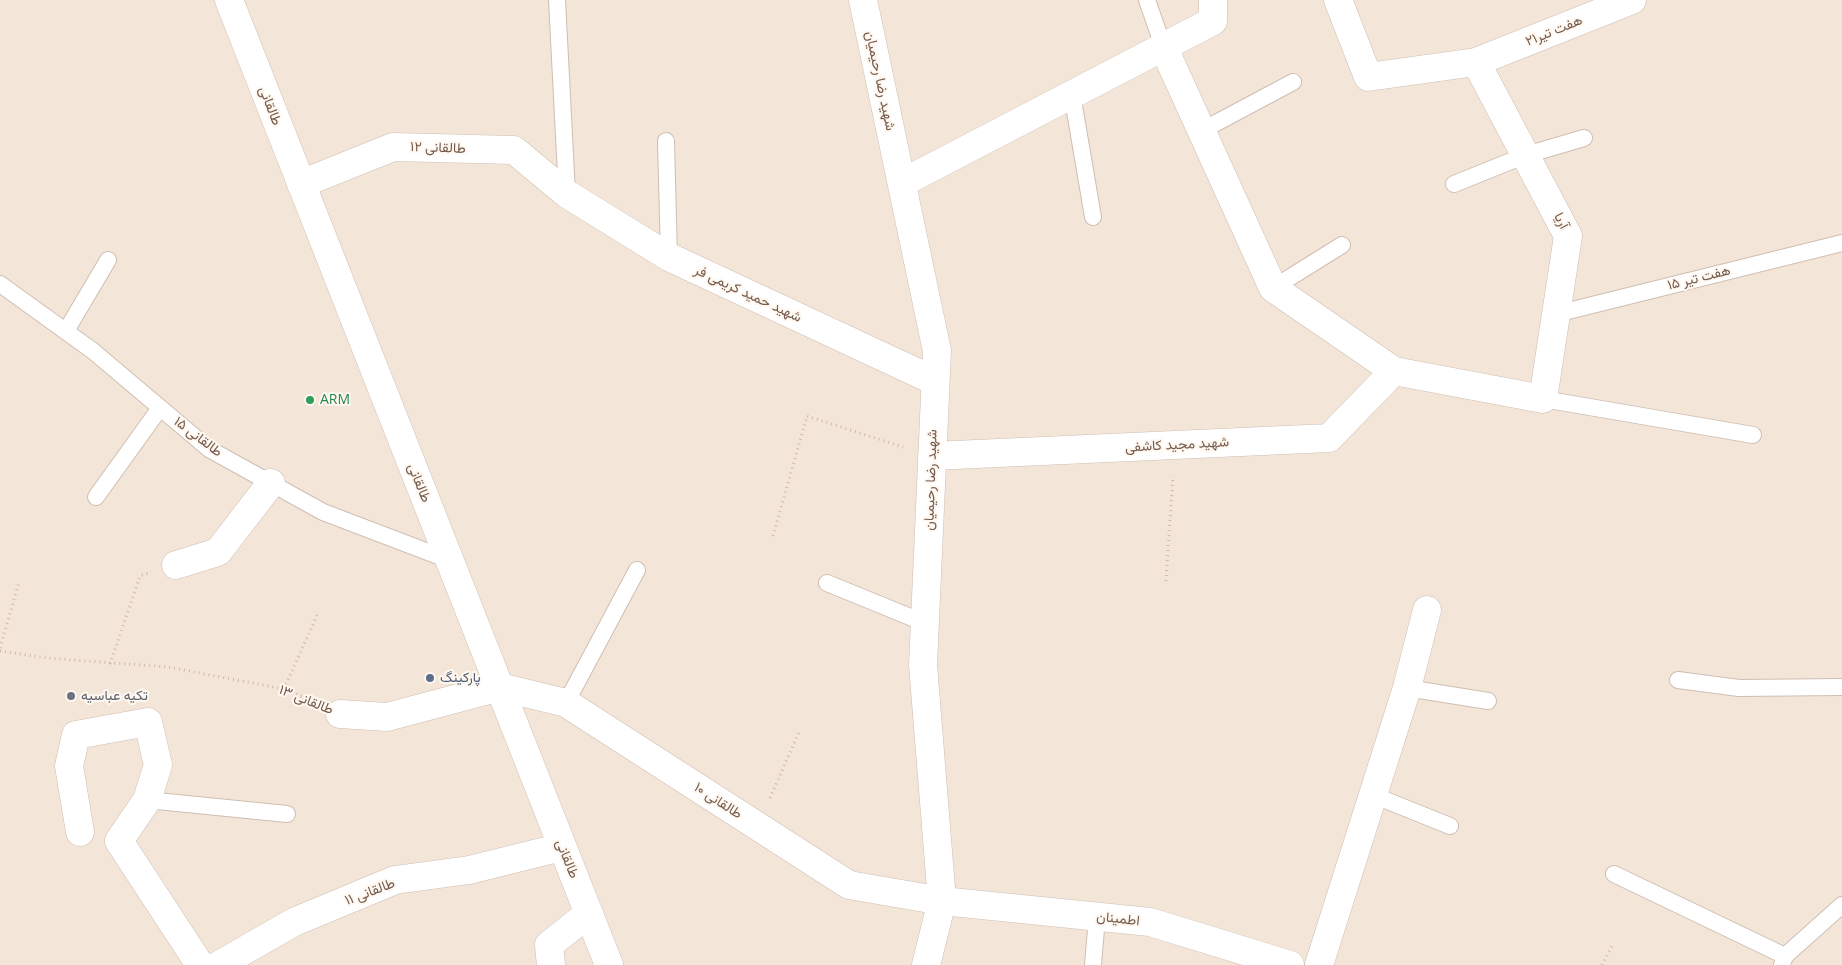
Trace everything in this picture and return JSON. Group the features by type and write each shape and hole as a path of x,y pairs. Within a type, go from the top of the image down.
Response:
{"street":[{"name":"طالقانی","path":"229,0 609,965"},
{"name":"شهید رضا رحیمیان","path":"863,0 937,351 923,665 942,901 926,965"},
{"path":"902,183 1213,21 1213,0"},
{"name":"هفت تیر۲۱","path":"1338,0 1368,77 1476,62 1632,0"},
{"path":"1163,46 1273,288 1394,371 1543,399"},
{"name":"آریا","path":"1476,62 1568,236 1543,399"},
{"name":"طالقانی ۱۲","path":"301,184 393,147 514,150 567,194"},
{"name":"شهید حمید کریمی فر","path":"567,194 669,257 936,381"},
{"name":"شهید مجید کاشفی","path":"932,456 1329,438 1394,371"},
{"path":"176,565 218,552 270,482"},
{"path":"1319,965 1407,688 1427,610"},
{"name":"طالقانی ۱۰","path":"500,687 566,703 849,885 942,901"},
{"name":"طالقانی ۱۳","path":"340,714 387,717 500,687"},
{"path":"80,832 69,766 76,735 148,722 158,765 147,800 120,841 200,965"},
{"name":"طالقانی ۱۱","path":"219,965 294,922 395,880 469,870 562,847"},
{"name":"اطمینان","path":"942,901 1150,922 1276,963"},
{"path":"551,965 549,945 588,913"}],"lane":[{"path":"557,0 567,194"},
{"path":"1147,0 1163,46"},
{"path":"1201,130 1293,82"},
{"path":"1072,94 1093,217"},
{"path":"1454,184 1526,155 1584,138"},
{"path":"666,142 669,257"},
{"name":"هفت تیر ۱۵","path":"1556,314 1842,243"},
{"path":"1273,288 1342,245"},
{"path":"66,331 108,260"},
{"name":"طالقانی ۱۵","path":"0,284 93,351 209,449 324,512 449,560"},
{"path":"1543,399 1753,435"},
{"path":"96,497 160,408"},
{"path":"566,703 636,570"},
{"path":"827,583 925,623"},
{"path":"1678,680 1739,688 1842,686"},
{"path":"1407,688 1488,702"},
{"path":"1373,795 1450,826"},
{"path":"147,800 287,814"},
{"path":"1614,874 1784,960 1842,905"},
{"path":"1094,965 1097,917"}],"path":[{"path":"773,536 807,416 932,456"},
{"path":"1166,581 1175,445"},
{"path":"110,664 140,576 176,565"},
{"path":"0,650 19,582"},
{"path":"284,689 318,613"},
{"name":"طالقانی ۱۳","path":"0,650 47,658 168,667 284,689 340,714"},
{"path":"757,826 799,732"},
{"path":"1602,965 1612,946"}],"shaded area":[{"path":"0,0 1842,0 1842,965 0,965"}],"place":[{"name":"ARM","path":"310,400"},
{"name":"پارکینگ","path":"430,678"},
{"name":"تکیه عباسیه","path":"71,696"}]}
